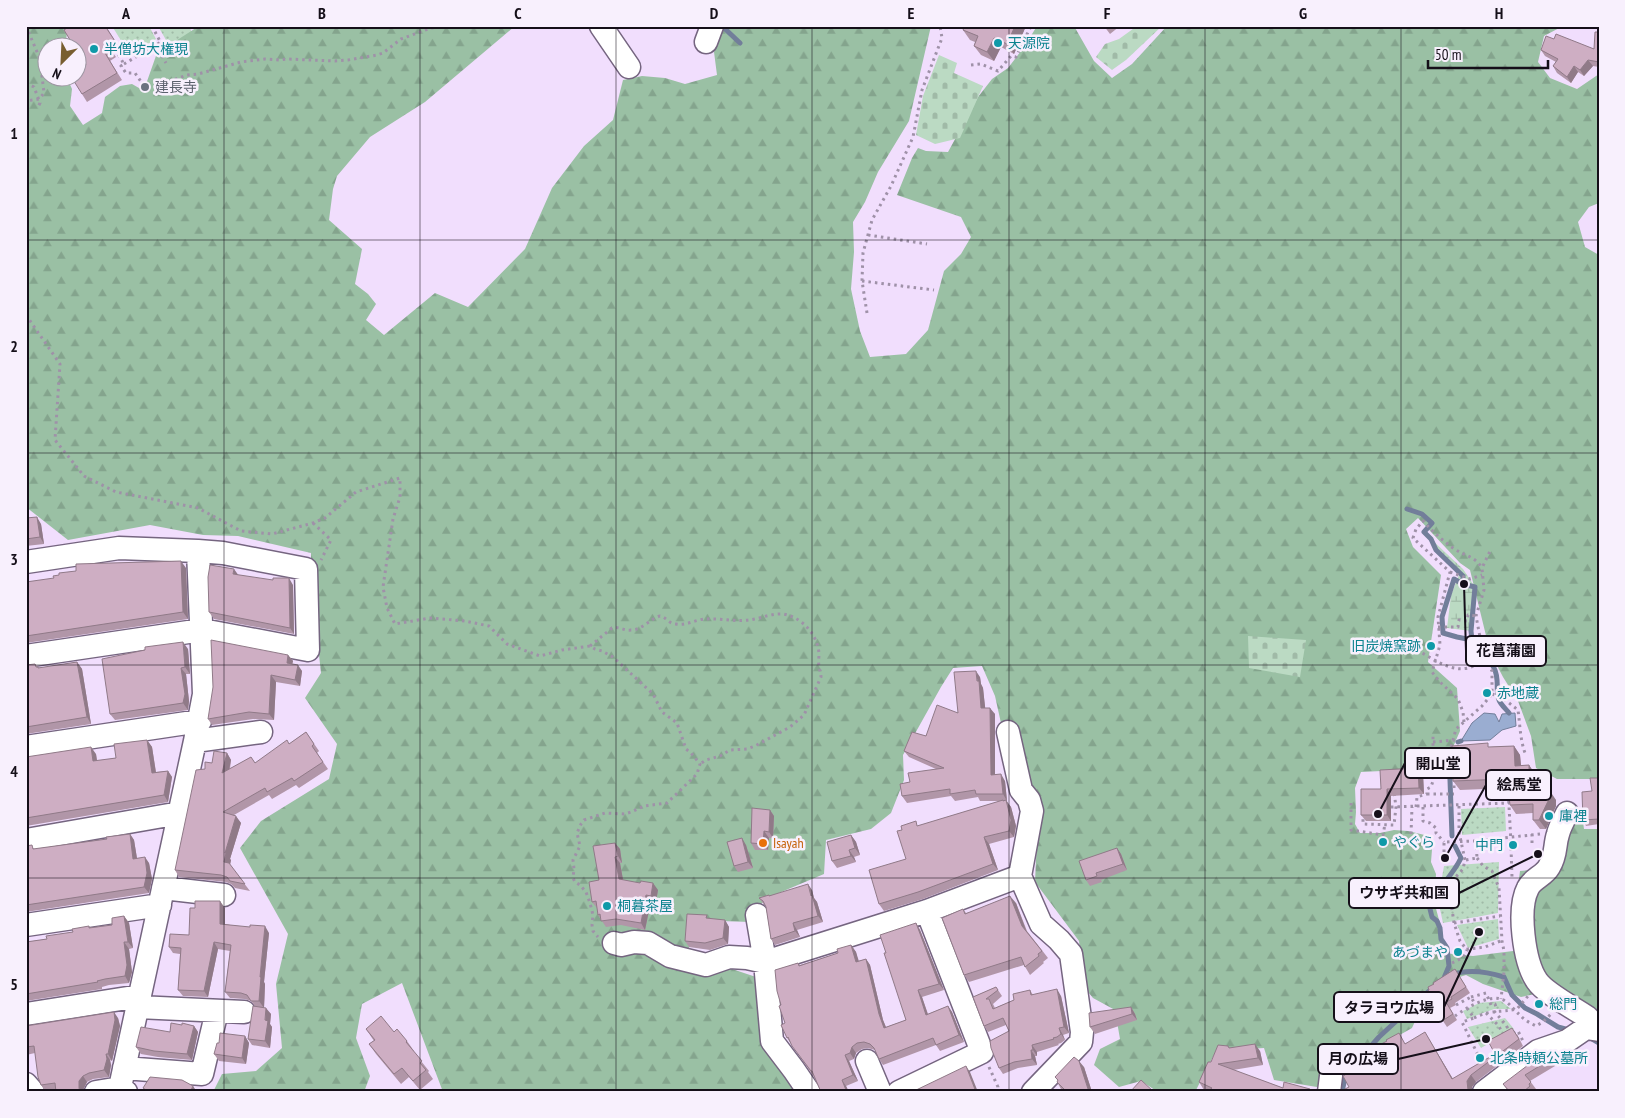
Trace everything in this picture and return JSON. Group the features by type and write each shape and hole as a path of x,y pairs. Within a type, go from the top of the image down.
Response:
{"street":[{"path":"601,26 628,67"},
{"path":"26,562 119,548 198,550 306,569 308,650 202,630 26,656"},
{"path":"122,1085 204,694 198,550"},
{"path":"26,747 197,731 261,732"},
{"path":"1008,732 1021,790 1028,800 1032,812 1020,876 1041,924 1071,954 1082,1032 1081,1042 1033,1092"},
{"path":"1484,1092 1538,1051 1567,1042 1586,1032 1592,1022 1537,982 1531,969 1523,931 1522,911 1527,890 1531,882 1541,876 1549,867 1556,853 1558,834 1566,812"},
{"path":"26,840 180,813"},
{"path":"614,943 621,945 634,942 648,944 670,956 706,965 729,958 747,958 765,962 927,911 1020,876"},
{"path":"26,925 162,896 224,894"},
{"path":"899,1092 982,1052 927,911"},
{"path":"757,915 765,962 772,1041 808,1092"},
{"path":"26,1014 139,1001 217,1011 244,1012"},
{"path":"96,1092 122,1085 202,1074 217,1011"},
{"path":"867,1061 880,1092"},
{"path":"26,1084 33,1092"}],"path":[{"path":"26,26 40,59 44,93 39,99 26,101"},
{"path":"152,26 163,47 162,56 166,63"},
{"path":"171,84 173,80 187,75 198,74 241,62 287,58 341,60 377,55 401,39 431,28 448,26"},
{"path":"867,312 862,281 864,253 868,236 876,213 891,186 913,137 922,90 942,38 940,26"},
{"path":"971,65 981,64 998,71 1011,56 1016,58 1031,26"},
{"path":"116,70 160,42"},
{"path":"110,48 114,46 126,73 135,73 142,84"},
{"path":"26,83 34,87 39,99 40,104 38,107"},
{"path":"868,236 927,244"},
{"path":"862,281 934,290"},
{"path":"26,315 60,364 55,440 84,476 116,492 198,508 241,531 272,534 325,518 356,492 400,478 400,497 393,519 383,587 387,608 395,624 430,618 465,621 489,626 507,644 540,656 562,650 590,646 612,628 616,627 631,631 660,616 664,616 675,624 683,624 708,618 748,620 782,614 796,618 809,629 818,647 818,664 821,676 804,715 790,727 760,744 747,749 730,750 720,756 706,760 700,764 696,774 666,803 644,806 625,814 605,813 584,820 578,829 580,846 574,860 572,878 586,892 593,915 592,925 597,937 614,943"},
{"path":"1482,568 1478,560 1454,548 1434,533 1423,521 1416,529 1413,538 1450,572 1470,579 1482,575"},
{"path":"313,523 331,540 320,561"},
{"path":"1454,764 1452,747 1456,729 1482,706 1492,694 1492,671 1484,658 1476,616 1484,590 1482,568 1491,549"},
{"path":"1450,572 1438,617 1440,645 1432,672 1458,699 1463,712 1464,722"},
{"path":"1438,627 1458,628 1459,620 1466,621 1468,615 1476,616"},
{"path":"590,646 613,657 653,694 662,712 677,723 686,749 700,764"},
{"path":"1417,650 1452,668 1465,670 1478,665 1484,658"},
{"path":"1492,694 1504,699 1518,710 1524,751 1514,749"},
{"path":"1427,794 1427,789 1431,787 1433,781 1433,735"},
{"path":"1433,742 1454,740"},
{"path":"1433,756 1445,755 1459,750"},
{"path":"1411,834 1417,797 1427,794 1454,792 1454,772"},
{"path":"1508,788 1511,843"},
{"path":"1363,791 1394,792 1396,807 1394,825 1362,824 1363,791"},
{"path":"1351,803 1351,830 1383,835 1385,824"},
{"path":"1391,807 1509,803"},
{"path":"1456,806 1465,860 1462,869 1452,881 1446,894 1446,901 1452,909 1460,941 1467,950"},
{"path":"1423,807 1423,821 1430,823 1436,828 1436,833 1444,842 1444,852"},
{"path":"1444,842 1461,842 1532,834 1532,844"},
{"path":"1476,840 1477,858 1483,866 1492,871 1499,888 1504,951 1501,999"},
{"path":"1465,860 1477,858"},
{"path":"1454,923 1500,916"},
{"path":"1460,950 1485,947 1513,938 1523,931"},
{"path":"1457,946 1460,941"},
{"path":"1452,964 1462,958 1467,950"},
{"path":"1456,1004 1486,993 1491,1005 1495,1004 1496,1011 1506,1025 1510,1035"},
{"path":"1478,1055 1462,1022 1486,1012 1516,1010 1528,996"},
{"path":"1471,997 1474,1004"},
{"path":"1455,1016 1474,1004 1501,999 1516,1010 1521,1017 1536,1026 1549,1016"},
{"path":"1467,1008 1474,1018"},
{"path":"1486,1012 1498,1025 1506,1039"},
{"path":"1500,1041 1518,1031 1524,1042 1522,1043"},
{"path":"982,1052 998,1087 997,1092"}],"green space":[{"path":"26,26 68,26 66,38 38,38 38,88 72,88 70,106 83,125 102,113 105,97 120,86 132,84 139,88 145,87 157,53 199,26 515,26 425,102 370,137 337,176 333,189 329,220 362,249 355,284 368,294 376,304 366,320 384,335 435,293 468,307 525,249 552,188 584,146 613,120 623,80 642,76 665,78 685,84 717,75 714,52 721,35 718,26 931,26 909,121 878,172 865,202 853,222 854,252 851,289 860,331 870,357 906,354 928,330 944,271 961,254 971,237 961,217 897,195 912,158 918,148 926,151 948,152 978,97 992,79 1008,68 1037,26 1074,26 1094,61 1112,78 1132,64 1167,26 1563,26 1544,36 1538,62 1550,78 1577,89 1599,74 1599,203 1589,207 1578,222 1585,247 1599,255 1599,779 1557,779 1536,768 1531,736 1518,701 1490,652 1470,570 1460,563 1418,518 1406,529 1413,547 1441,575 1428,662 1457,688 1460,731 1444,768 1361,772 1355,788 1355,824 1360,833 1380,833 1394,830 1433,837 1431,862 1436,874 1434,901 1443,935 1443,953 1473,956 1521,950 1514,918 1520,871 1540,869 1574,818 1582,815 1584,829 1599,829 1599,1019 1535,994 1521,997 1483,984 1466,975 1444,982 1424,1002 1412,1028 1340,1069 1317,1087 1274,1080 1264,1048 1216,1051 1195,1092 1158,1092 1141,1081 1119,1087 1094,1065 1100,1049 1120,1039 1115,1010 1093,998 1084,987 1079,941 1035,882 1037,838 1010,764 995,696 982,666 953,668 903,755 904,780 891,813 871,829 826,840 824,874 767,898 751,915 751,922 688,920 689,948 699,958 756,977 760,1037 801,1092 443,1092 402,983 362,1004 356,1038 370,1076 364,1092 213,1092 222,1074 256,1071 282,1048 276,984 288,934 240,848 261,821 329,779 337,744 305,698 321,673 311,583 311,553 238,536 203,535 150,525 68,540 26,507"},
{"path":"112,26 149,26 156,39 130,55"},
{"path":"158,26 189,26 194,37 170,47"},
{"path":"1137,26 1162,26 1126,60 1112,70 1096,57 1105,44 1119,39"},
{"path":"939,55 957,63 954,73 983,86 960,138 935,144 916,135 923,96"},
{"path":"1431,539 1463,569 1475,587 1471,631 1447,628 1451,595 1459,575 1436,550"},
{"path":"1248,636 1306,640 1300,677 1249,668"},
{"path":"1505,807 1506,831 1462,835 1461,809"},
{"path":"1499,862 1498,913 1443,923 1438,900 1444,866"},
{"path":"1498,919 1499,939 1468,948 1457,925"},
{"path":"1501,1001 1511,1009 1494,1009 1467,1019 1463,1011 1479,1003"},
{"path":"1505,1018 1514,1029 1481,1048 1468,1027"}],"water":[{"path":"1484,713 1495,714 1499,722 1502,714 1515,713 1516,726 1502,730 1490,740 1461,741 1472,723"}],"building":[{"path":"70,26 105,26 115,41 108,45 110,49 105,53 117,73 82,94 78,88 88,88 88,38 69,38 64,30"},
{"path":"965,26 1015,26 1007,44 994,38 987,52 974,46 978,36 963,30"},
{"path":"1595,32 1599,32 1599,62 1588,60 1580,70 1574,66 1567,77 1553,66 1558,59 1541,50 1546,36 1554,39 1556,34 1594,49"},
{"path":"37,517 40,537 26,539 26,518"},
{"path":"181,561 183,612 26,636 26,582 54,578 53,576 59,575 59,573 76,571 76,564"},
{"path":"210,565 234,569 233,574 273,580 273,578 289,578 290,628 209,612 208,577"},
{"path":"211,640 288,655 287,663 298,665 295,680 271,675 269,714 249,712 208,719 213,687"},
{"path":"183,642 185,667 181,668 185,694 183,703 110,714 102,659 145,650 145,647"},
{"path":"77,662 87,717 26,727 26,665 35,664 38,668"},
{"path":"976,671 977,681 979,681 981,708 990,708 991,775 1001,774 1003,794 976,794 975,790 950,794 950,789 902,796 900,784 910,782 908,773 944,768 904,751 912,732 926,736 937,705 958,713 954,672"},
{"path":"306,732 314,744 312,746 323,762 294,781 292,778 267,792 265,788 223,812 236,816 224,862 229,863 245,884 230,881 227,877 221,875 175,870 196,770 205,769 205,762 212,763 214,751 227,753 222,773 251,757 255,763 287,740 289,744"},
{"path":"147,740 152,773 168,771 164,795 26,818 26,757 91,747 93,761 116,758 114,744"},
{"path":"1488,743 1488,747 1514,746 1515,766 1529,765 1529,775 1532,775 1533,791 1550,791 1550,797 1539,820 1533,820 1533,804 1510,805 1507,779 1453,781 1452,746"},
{"path":"1418,768 1419,788 1387,789 1387,815 1361,815 1361,789 1381,789 1380,770"},
{"path":"1590,778 1599,778 1599,819 1583,820 1582,792 1592,791"},
{"path":"1006,800 1011,820 1009,831 984,837 993,864 918,892 879,904 869,870 906,859 897,831 902,830 901,826 916,821 917,826"},
{"path":"752,808 770,810 769,832 764,831 763,844 751,843"},
{"path":"130,834 133,859 145,857 147,873 144,887 26,905 26,846 32,845 33,849"},
{"path":"851,835 855,848 849,850 851,856 832,861 827,842"},
{"path":"742,838 748,862 734,866 727,842"},
{"path":"615,843 618,856 615,857 619,879 640,883 641,881 653,883 651,896 646,895 641,923 616,919 601,921 596,901 592,902 589,882 599,880 593,846"},
{"path":"1117,848 1123,864 1096,873 1097,876 1086,880 1079,861"},
{"path":"808,884 818,916 793,923 795,931 771,939 766,907 759,898"},
{"path":"1010,896 1022,926 1042,951 1038,954 1039,956 1025,967 1021,957 964,975 942,918 963,909 965,914"},
{"path":"195,901 220,901 220,924 250,927 250,925 265,926 259,1001 251,1001 247,995 241,993 225,992 231,945 214,942 204,991 178,990 181,948 169,947 170,934 189,935 190,908 195,908"},
{"path":"687,914 707,915 706,918 725,920 723,938 705,943 685,941"},
{"path":"124,916 128,942 124,942 127,965 125,976 26,994 26,942 47,939 46,936 73,932 72,929 112,925 112,918"},
{"path":"916,923 939,984 918,990 926,1015 948,1006 959,1035 936,1045 933,1038 879,1059 870,1044 864,1042 857,1043 852,1047 850,1053 845,1055 853,1075 842,1080 846,1090 843,1092 821,1092 812,1071 792,1046 781,1025 785,1023 779,1006 781,1005 777,991 775,970 798,963 799,966 838,953 837,949 851,945 856,962 866,959 884,1028 906,1020 880,935"},
{"path":"1455,969 1466,987 1446,1002 1453,1014 1442,1021 1425,994 1429,990 1428,987"},
{"path":"996,987 998,990 986,999 989,999 993,1009 1014,1000 1013,994 1030,990 1031,995 1057,989 1064,1027 1059,1028 1061,1034 1054,1039 1032,1045 1032,1059 1014,1062 999,1068 990,1041 1009,1031 1003,1018 984,1026 973,997"},
{"path":"253,1006 266,1008 265,1020 268,1021 265,1041 248,1039"},
{"path":"1131,1007 1132,1014 1090,1027 1089,1013"},
{"path":"114,1012 115,1020 104,1070 83,1076 79,1081 80,1092 56,1092 55,1083 41,1085 38,1077 34,1046 26,1047 26,1026"},
{"path":"381,1016 394,1032 397,1029 422,1061 420,1063 426,1070 413,1081 402,1068 394,1074 369,1044 375,1040 366,1029"},
{"path":"171,1023 194,1026 187,1054 154,1051 136,1047 141,1027 170,1032"},
{"path":"1512,1028 1519,1039 1471,1075 1467,1081 1468,1090 1465,1092 1339,1092 1349,1087 1343,1076 1357,1068 1352,1059 1399,1033 1405,1044 1425,1032 1452,1079 1495,1054 1488,1041"},
{"path":"220,1033 245,1036 242,1058 214,1054 217,1043 219,1043"},
{"path":"1255,1044 1258,1058 1218,1064 1283,1088 1284,1082 1310,1089 1310,1092 1207,1092 1212,1088 1199,1082 1208,1062 1211,1062 1218,1045 1228,1046 1229,1048"},
{"path":"1548,1054 1551,1059 1525,1075 1531,1082 1530,1086 1523,1092 1510,1092 1503,1084 1540,1056"},
{"path":"1074,1057 1079,1061 1089,1092 1067,1092 1057,1082 1058,1080 1055,1077"},
{"path":"966,1066 976,1092 912,1092"},
{"path":"150,1077 182,1080 193,1086 190,1092 149,1092 143,1088"},
{"path":"1141,1080 1154,1092 1130,1092"}],"waterway":[{"path":"722,26 740,43"},
{"path":"1407,509 1422,514 1432,523 1424,532 1431,539 1436,550 1463,576 1463,584 1454,579 1442,617 1443,633 1472,640 1489,660 1496,672 1499,700 1509,713"},
{"path":"1463,584 1475,587 1471,631 1472,640"},
{"path":"1449,752 1452,836"},
{"path":"1444,978 1449,966 1447,948 1441,939 1440,928 1437,921 1432,917 1429,905 1461,858 1455,846"},
{"path":"1451,975 1464,972 1478,972 1504,977 1512,995 1525,1008 1558,1027 1569,1030"},
{"path":"1342,1092 1345,1078 1349,1071 1379,1037 1430,990"},
{"path":"1589,1037 1599,1043"}],"place":[{"name":"天源院","path":"998,43"},
{"name":"半僧坊大権現","path":"94,49"},
{"name":"建長寺","path":"145,87"},
{"name":"花菖蒲園","path":"1464,584"},
{"name":"旧炭焼窯跡","path":"1431,646"},
{"name":"赤地蔵","path":"1487,693"},
{"name":"開山堂","path":"1378,814"},
{"name":"庫裡","path":"1549,816"},
{"name":"やぐら","path":"1383,842"},
{"name":"Isayah","path":"763,843"},
{"name":"中門","path":"1513,845"},
{"name":"ウサギ共和国","path":"1538,854"},
{"name":"絵馬堂","path":"1445,858"},
{"name":"桐暮茶屋","path":"607,906"},
{"name":"タラヨウ広場","path":"1479,932"},
{"name":"あづまや","path":"1458,952"},
{"name":"総門","path":"1539,1004"},
{"name":"月の広場","path":"1486,1039"},
{"name":"北条時頼公墓所","path":"1480,1058"}]}
